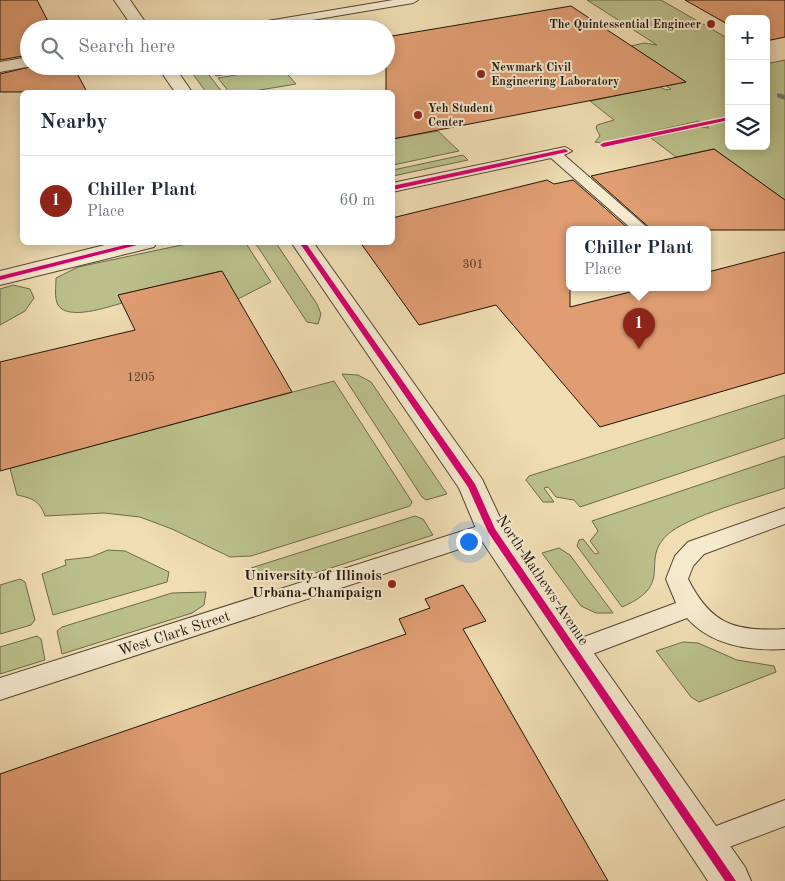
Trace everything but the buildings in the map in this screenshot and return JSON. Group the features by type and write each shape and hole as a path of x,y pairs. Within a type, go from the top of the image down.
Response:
{"street":[{"path":"122,0 136,20"},
{"path":"0,67 20,64"},
{"path":"172,75 183,90"},
{"path":"0,278 134,245"},
{"name":"North Mathews Avenue","path":"304,245 472,486 491,530 731,881"}],"lane":[{"path":"292,20 413,0"},
{"path":"395,187 559,152 638,226"},
{"path":"785,516 696,548 683,562 677,579 691,607 718,632 759,641 785,639"},
{"name":"West Clark Street","path":"0,688 491,530"},
{"path":"574,651 691,607"},
{"path":"705,843 785,813"}],"green space":[{"path":"587,0 661,0 725,37 725,150 770,150 770,63 785,60 785,200 714,149 676,157 651,138 700,127 709,128 699,121 601,143 595,142 600,136 596,128 597,125 614,120 590,101 660,87 666,90 671,89 666,86 686,82 631,46 644,43 657,45"},
{"path":"194,75 209,75 220,90 205,90"},
{"path":"235,75 288,75 296,84 260,90 227,90 218,78"},
{"path":"438,131 459,151 395,165 395,139"},
{"path":"463,155 468,160 395,176 395,170"},
{"path":"182,245 247,245 271,282 238,299 221,271 119,295 122,303 98,310 70,312 63,310 58,305 56,278 78,267"},
{"path":"257,245 277,245 317,304 321,314 318,324 307,322"},
{"path":"13,285 30,289 34,298 25,311 0,325 0,289"},
{"path":"342,374 358,375 371,382 447,494 426,500 422,497"},
{"path":"334,381 412,502 410,506 251,556 230,557 172,529 140,517 104,513 45,516 41,507 35,501 17,495 10,468"},
{"path":"785,395 785,438 580,507 574,500 556,497 548,487 544,488 554,502 543,502 526,480 529,476"},
{"path":"785,456 785,488 706,514 667,535 659,545 653,581 648,590 622,607 577,546 579,540 583,539 595,554 599,553 590,541 598,531 592,521"},
{"path":"415,516 423,519 433,535 306,576 286,578 250,576 251,568"},
{"path":"559,548 570,555 613,613 596,613 581,606 542,553"},
{"path":"108,550 125,551 169,572 167,582 53,615 42,574 66,565 65,560 91,557"},
{"path":"20,579 25,582 35,620 31,625 0,634 0,585"},
{"path":"206,592 204,605 192,613 62,654 57,631 62,627 172,593"},
{"path":"37,636 41,639 45,660 0,674 0,647"},
{"path":"683,642 698,643 737,660 774,666 776,672 699,702 691,697 656,651"}],"waterway":[{"path":"780,95 785,98"}],"cycle path":[{"path":"603,145 725,119"},
{"path":"395,187 565,151"},
{"path":"0,278 134,245"},
{"path":"304,245 472,486 491,530 731,881"}],"place":[{"name":"The Quintessential Engineer","path":"711,24"},
{"name":"Newmark Civil Engineering Laboratory","path":"481,74"},
{"name":"Yeh Student Center","path":"418,115"},
{"name":"Chiller Plant","path":"639,349"},
{"name":"University of Illinois Urbana-Champaign","path":"392,584"}]}
